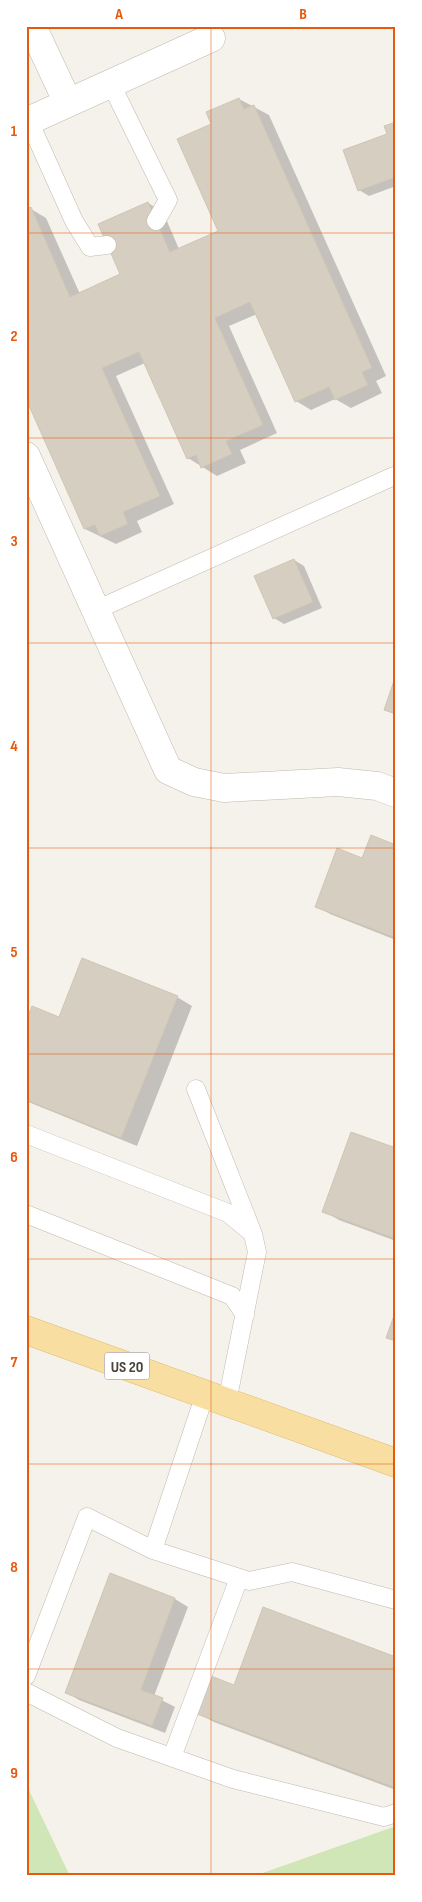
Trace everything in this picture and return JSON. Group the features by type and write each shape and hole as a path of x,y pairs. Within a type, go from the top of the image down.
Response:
{"main road":[{"name":"US 20","path":"26,1330 396,1463"}],"street":[{"path":"32,26 68,103"},
{"path":"28,121 211,38"},
{"path":"26,456 168,770 194,782 224,788 338,782 377,786 396,793"}],"lane":[{"path":"111,84 168,200 156,221"},
{"path":"28,121 74,221 90,247 107,245"},
{"path":"96,610 394,476"},
{"path":"152,1550 216,1398 245,1315 257,1252 253,1234 196,1089"},
{"path":"26,1134 228,1213 253,1234"},
{"path":"26,1214 232,1296 245,1315"},
{"path":"26,1676 87,1517 152,1550 250,1581 292,1572 396,1600"},
{"path":"172,1757 239,1578"},
{"path":"26,1692 117,1738 233,1779 384,1817 396,1813"}],"green space":[{"path":"26,1784 70,1876 26,1876"},
{"path":"396,1826 396,1876 254,1876"}],"building":[{"path":"239,98 244,109 254,105 372,368 362,372 368,385 335,400 329,387 295,402 250,302 215,318 263,425 226,441 232,454 201,468 196,455 187,459 139,352 102,368 160,496 123,512 128,524 100,536 95,525 84,529 26,399 26,209 31,207 70,297 120,274 98,224 148,202 170,252 218,231 177,139 211,124 206,112"},
{"path":"396,122 396,177 358,191 343,150 387,134 384,126"},
{"path":"294,559 313,602 273,619 254,576"},
{"path":"396,675 396,714 384,710"},
{"path":"371,835 396,845 396,938 315,907 337,848 362,858"},
{"path":"82,958 178,996 121,1138 26,1100 26,1022 32,1006 59,1017"},
{"path":"351,1132 396,1148 396,1239 322,1212"},
{"path":"396,1310 396,1341 386,1338"},
{"path":"110,1573 175,1598 141,1690 163,1698 152,1726 65,1693"},
{"path":"263,1607 396,1657 396,1788 197,1714 211,1676 234,1685"}]}
